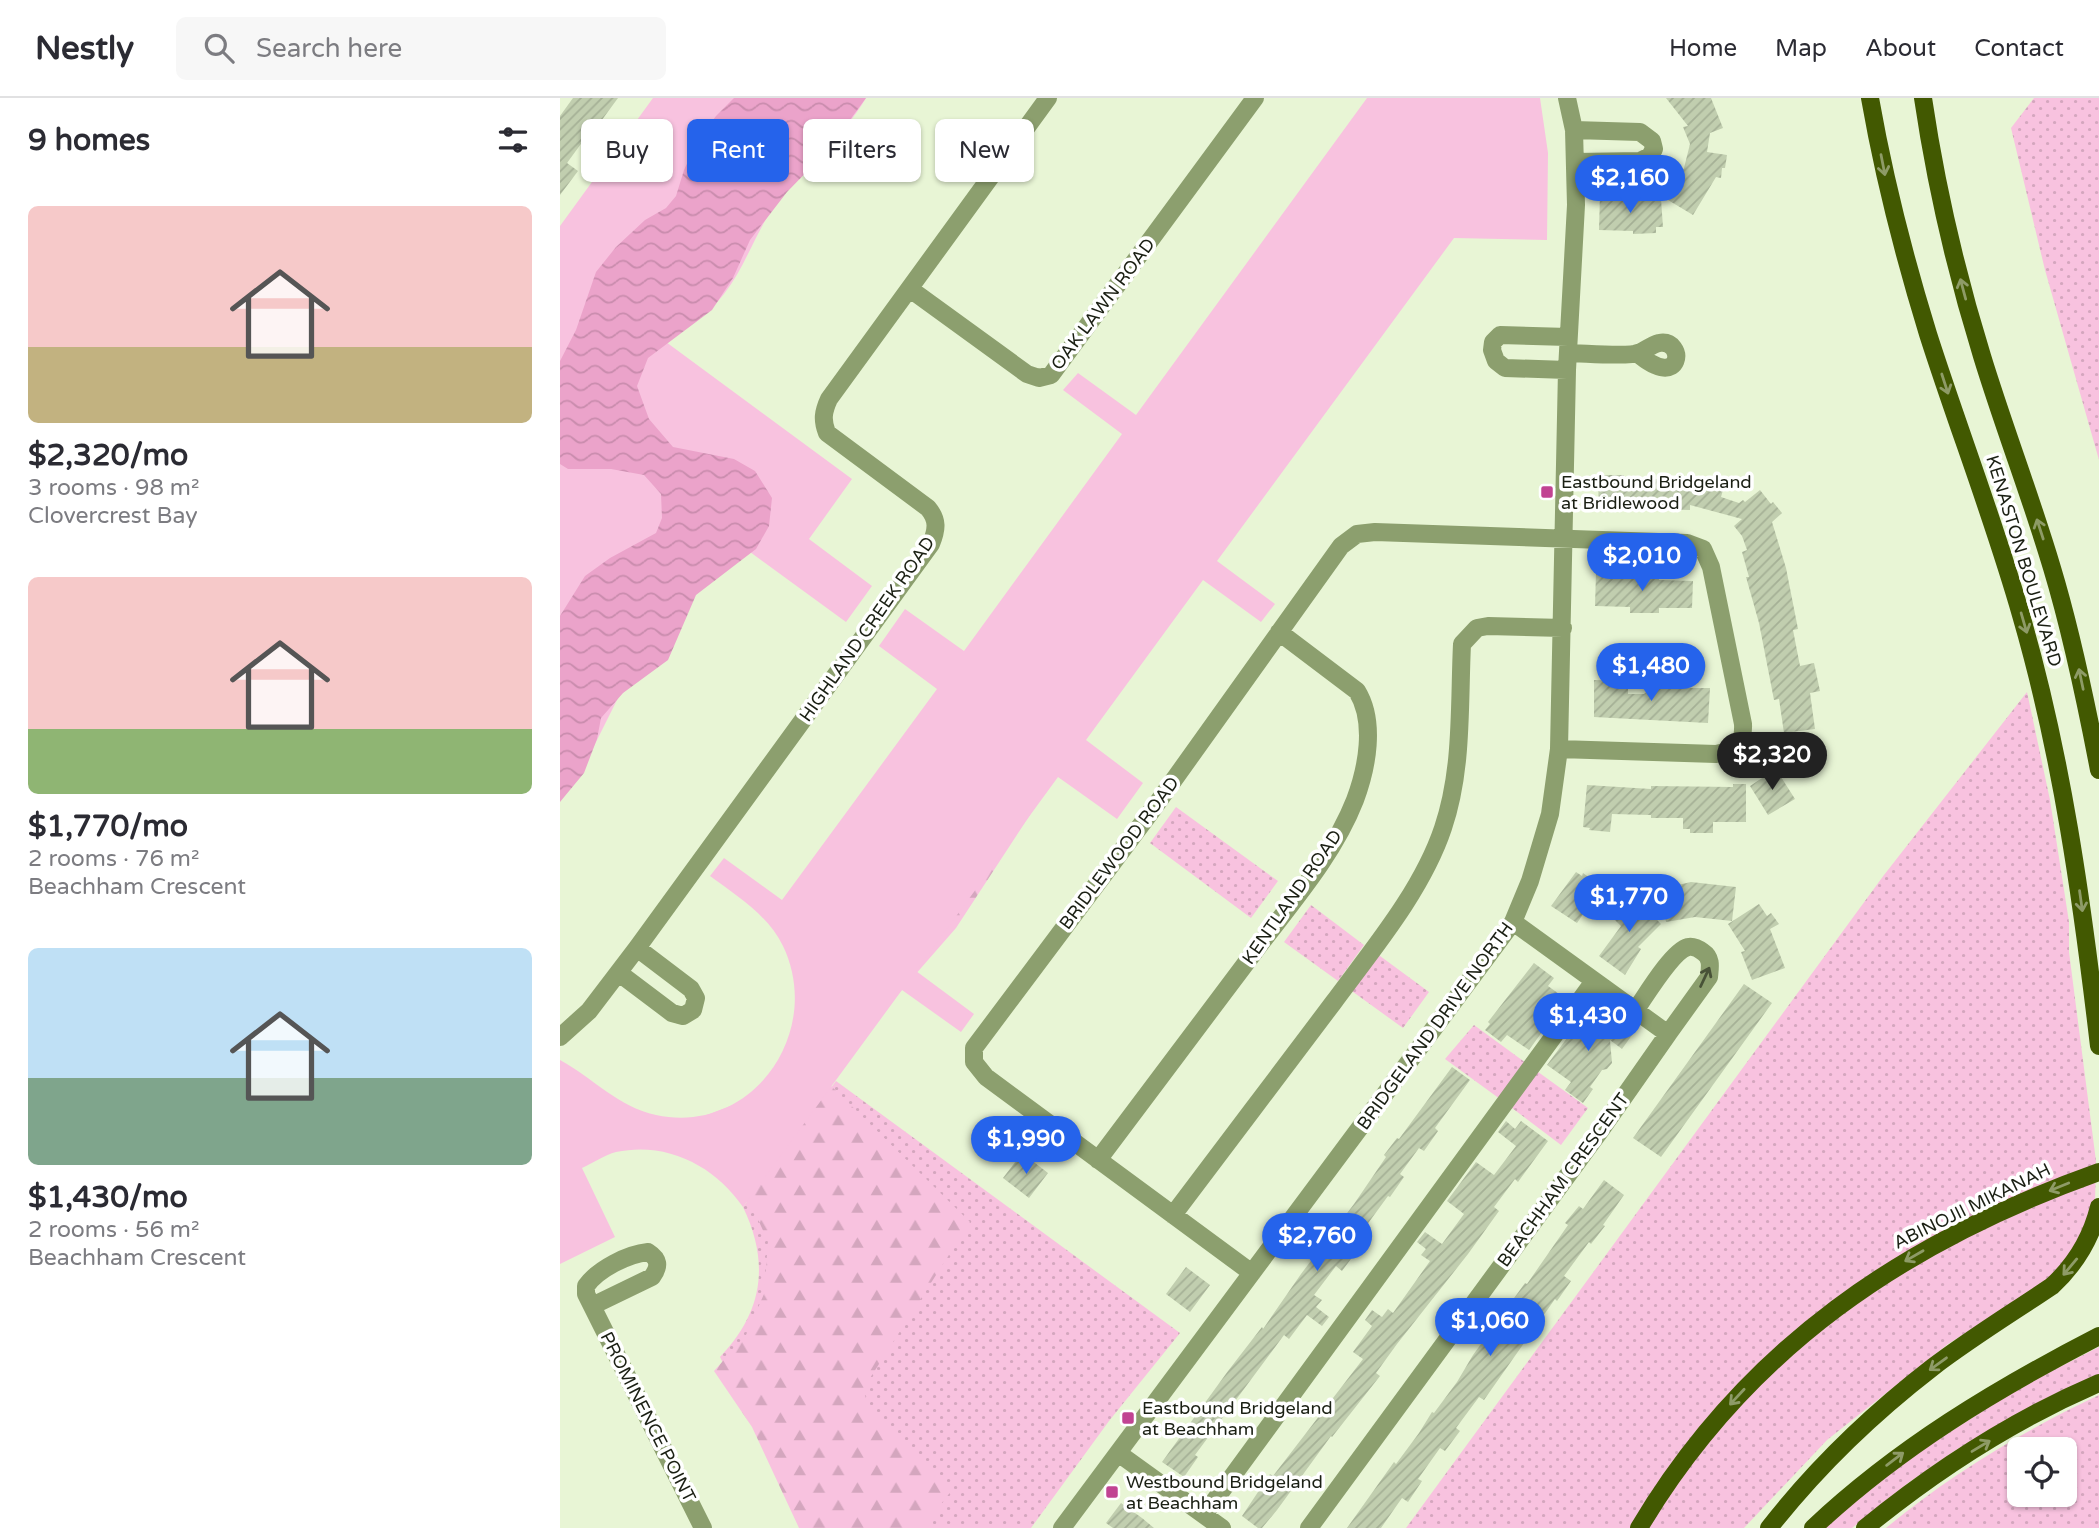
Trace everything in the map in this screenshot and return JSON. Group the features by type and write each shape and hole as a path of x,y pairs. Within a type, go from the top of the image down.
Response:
{"main road":[{"name":"KENASTON BOULEVARD","path":"1870,98 1887,182 1913,285 2009,573 2048,717 2076,864 2099,1046"},
{"name":"KENASTON BOULEVARD","path":"1923,98 1937,179 1964,294 2053,569 2079,669 2099,770"},
{"name":"ABINOJII MIKANAH","path":"1639,1528 1675,1473 1722,1413 1776,1357 1842,1302 1908,1259 2019,1204 2099,1172"},
{"path":"1769,1528 1816,1473 1879,1412 1934,1366 2052,1286 2064,1275 2084,1248 2099,1207"},
{"path":"1812,1528 1873,1475 1962,1412 2014,1380 2099,1335"},
{"path":"1866,1528 1950,1464 2019,1423 2099,1384"}],"street":[{"name":"HIGHLAND CREEK ROAD","path":"560,1037 589,1011 619,972 931,544 937,529 935,516 928,508 836,442 827,433 823,421 824,410 829,399 1048,98"},
{"name":"OAK LAWN ROAD","path":"910,289 1027,374 1039,378 1052,375 1255,98"},
{"name":"BRIDGELAND DRIVE NORTH","path":"1062,1528 1513,922 1530,881 1547,825 1559,749 1568,354 1576,162 1574,130 1567,98"},
{"path":"1574,130 1640,132 1652,141 1654,149 1650,156 1640,161 1576,162"},
{"path":"1568,354 1637,354"},
{"name":"BRIDLEWOOD ROAD","path":"1252,1273 986,1077 974,1062 974,1048 1153,809 1341,546 1357,534 1375,532 1564,538"},
{"path":"1559,749 1716,754 1738,746 1744,737 1711,567 1703,549 1687,542 1564,538"},
{"path":"1173,1215 1363,962 1429,862 1443,829 1454,787 1459,740 1462,644 1477,628 1488,626 1563,628"},
{"name":"KENTLAND ROAD","path":"1098,1160 1295,897 1330,847 1355,800 1367,754 1368,734 1363,701 1357,691 1279,632"},
{"path":"1513,922 1668,1034"},
{"name":"BEACHHAM CRESCENT","path":"1309,1528 1598,1135 1709,977 1711,966 1708,956 1697,948 1688,947 1676,954 1635,1011"},
{"path":"619,972 672,1013 683,1017 693,1010 696,998 691,989 637,948"},
{"path":"1204,1515 1594,981"},
{"name":"PROMINENCE POINT","path":"592,1306 703,1528"},
{"path":"1118,1453 1222,1528"}],"green space":[{"path":"653,98 866,98 851,119 803,119 803,172 778,201 739,272 718,302 666,342 852,479 809,539 872,586 846,622 746,549 698,590 632,683 618,698 581,772 560,797 560,226 592,182 673,182 673,119 638,119"},
{"path":"1367,98 1540,98 1548,153 1547,240 1454,238 1217,561 1275,604 1261,622 1203,580 1086,740 1143,783 1117,819 1058,777 916,971 974,1014 961,1032 902,990 743,1207 719,1180 688,1160 671,1154 653,1150 616,1152 582,1168 615,1237 560,1264 560,1060 630,1106 656,1115 691,1117 723,1109 750,1093 771,1070 786,1042 794,1011 793,979 783,946 769,925 751,907 710,876 724,858 782,900 937,689 879,646 905,609 964,651 1122,434 1063,390 1078,373 1136,415"},
{"path":"2034,98 2099,98 2099,460 2045,270 2011,128"},
{"path":"2027,692 2050,800 2069,922 2069,952 2096,1161 2095,1202 2085,1233 2053,1278 1948,1344 1827,1440 1744,1528 1406,1528 1884,875"},
{"path":"1047,789 956,928 824,1079 970,1222 863,1389 868,1405 952,1490 922,1528 799,1528 752,1427 714,1371 746,1335 764,1294 768,1241 755,1213 723,1170 628,1111 686,1123 751,1098"},
{"path":"1176,807 1278,881 1251,918 1150,843"},
{"path":"1311,905 1364,945 1338,981 1284,942"},
{"path":"1376,953 1429,992 1403,1028 1349,989"},
{"path":"1474,1025 1526,1063 1500,1099 1445,1059"},
{"path":"1534,1069 1588,1108 1561,1145 1508,1105"},
{"path":"836,1081 1180,1333 1109,1421 1031,1528 808,1528 786,1491 720,1357 746,1322 758,1286 757,1248 743,1207"},
{"path":"2099,1347 2099,1374 2019,1413 1956,1450 1908,1483 1852,1528 1823,1528 1900,1464 2019,1388"},
{"path":"2099,1395 2099,1528 1886,1528 1936,1490 2007,1444 2007,1507 2077,1507 2077,1437 2019,1437"}],"water":[{"path":"734,98 866,98 851,119 803,119 803,176 750,240 733,278 712,310 648,358 637,386 649,419 673,447 734,459 755,471 772,498 769,526 756,549 696,595 668,660 623,693 601,718 597,739 584,773 560,802 560,616 585,576 610,558 656,533 662,518 661,494 644,475 611,469 568,469 560,464 560,361 576,330 596,272 616,247 645,220 666,208 676,196 687,164 687,182 789,182 789,119 714,119"}],"building":[{"path":"573,98 618,98 603,119 581,119 581,144 567,163 578,171 560,195 560,116"},
{"path":"1666,98 1711,98 1723,128 1710,133 1707,152 1727,155 1725,168 1722,168 1721,178 1716,177 1693,215 1663,197 1684,168 1690,144 1683,127 1688,126"},
{"path":"1600,193 1612,193 1612,197 1629,200 1661,199 1663,227 1656,227 1656,233 1633,234 1633,231 1599,230"},
{"path":"1599,475 1701,482 1703,477 1725,483 1721,497 1739,503 1743,500 1745,502 1760,490 1771,504 1773,502 1782,513 1772,522 1786,568 1798,629 1793,630 1800,666 1814,663 1820,691 1810,693 1815,729 1784,733 1779,699 1774,700 1759,623 1746,577 1749,577 1742,552 1747,550 1742,536 1734,526 1742,519 1690,505 1690,510 1598,508"},
{"path":"1596,573 1659,575 1659,580 1693,581 1692,608 1659,608 1659,613 1630,613 1630,607 1595,606"},
{"path":"1594,680 1628,681 1628,694 1644,694 1651,688 1710,688 1708,723 1594,717"},
{"path":"1787,737 1817,747 1807,775 1777,765"},
{"path":"1776,769 1795,799 1768,815 1750,786"},
{"path":"1733,784 1746,784 1746,822 1713,822 1713,833 1690,833 1690,829 1683,829 1683,818 1651,818 1651,815 1612,814 1610,832 1583,827 1587,785 1651,789 1651,786 1733,787"},
{"path":"1576,872 1582,876 1583,873 1602,887 1577,923 1551,906"},
{"path":"1691,882 1736,887 1732,921 1695,917 1666,922 1660,889"},
{"path":"1629,891 1661,924 1638,947 1641,949 1625,975 1599,956 1621,926 1614,919 1627,907 1621,900"},
{"path":"1759,904 1767,916 1771,913 1779,924 1770,929 1785,968 1752,980 1741,952 1745,951 1728,924"},
{"path":"1534,963 1554,978 1548,986 1566,999 1529,1050 1507,1035 1501,1042 1485,1030 1490,1024 1488,1022"},
{"path":"1744,984 1772,1003 1661,1157 1633,1138"},
{"path":"1587,1011 1603,1022 1606,1017 1632,1035 1622,1049 1610,1040 1612,1063 1602,1070 1583,1103 1565,1090 1571,1082 1547,1065"},
{"path":"1452,1067 1470,1080 1435,1128 1438,1131 1424,1151 1419,1148 1400,1174 1404,1177 1350,1248 1356,1252 1342,1271 1336,1266 1314,1295 1322,1300 1316,1307 1329,1317 1322,1326 1307,1315 1289,1339 1284,1335 1195,1455 1198,1457 1184,1477 1162,1462 1354,1204 1386,1157 1384,1155"},
{"path":"1506,1121 1515,1129 1521,1121 1548,1141 1518,1182 1515,1179 1494,1207 1499,1211 1376,1373 1380,1376 1331,1436 1277,1510 1262,1528 1258,1528 1242,1516 1270,1474 1273,1476 1363,1359 1353,1352 1372,1326 1365,1320 1372,1310 1382,1317 1388,1309 1393,1313 1430,1261 1421,1255 1426,1249 1417,1242 1425,1232 1442,1244 1464,1214 1447,1201 1476,1162 1494,1175 1516,1146 1498,1132"},
{"path":"1022,1153 1048,1173 1029,1198 1003,1178"},
{"path":"1604,1180 1624,1195 1603,1225 1605,1226 1591,1244 1589,1242 1564,1276 1571,1281 1557,1301 1555,1299 1484,1400 1479,1397 1456,1428 1460,1431 1445,1451 1440,1448 1418,1479 1422,1481 1408,1502 1402,1498 1381,1528 1347,1528 1394,1462 1396,1464 1432,1412 1434,1413 1457,1382 1473,1355 1568,1225 1565,1223 1579,1206 1583,1209"},
{"path":"1186,1267 1210,1285 1190,1312 1166,1294"},
{"path":"1121,1503 1154,1528 1113,1528 1106,1523"}],"place":[{"name":"Eastbound Bridgeland at Bridlewood","path":"1547,492"},
{"name":"Eastbound Bridgeland at Beachham","path":"1128,1418"},
{"name":"Westbound Bridgeland at Beachham","path":"1112,1492"}]}
